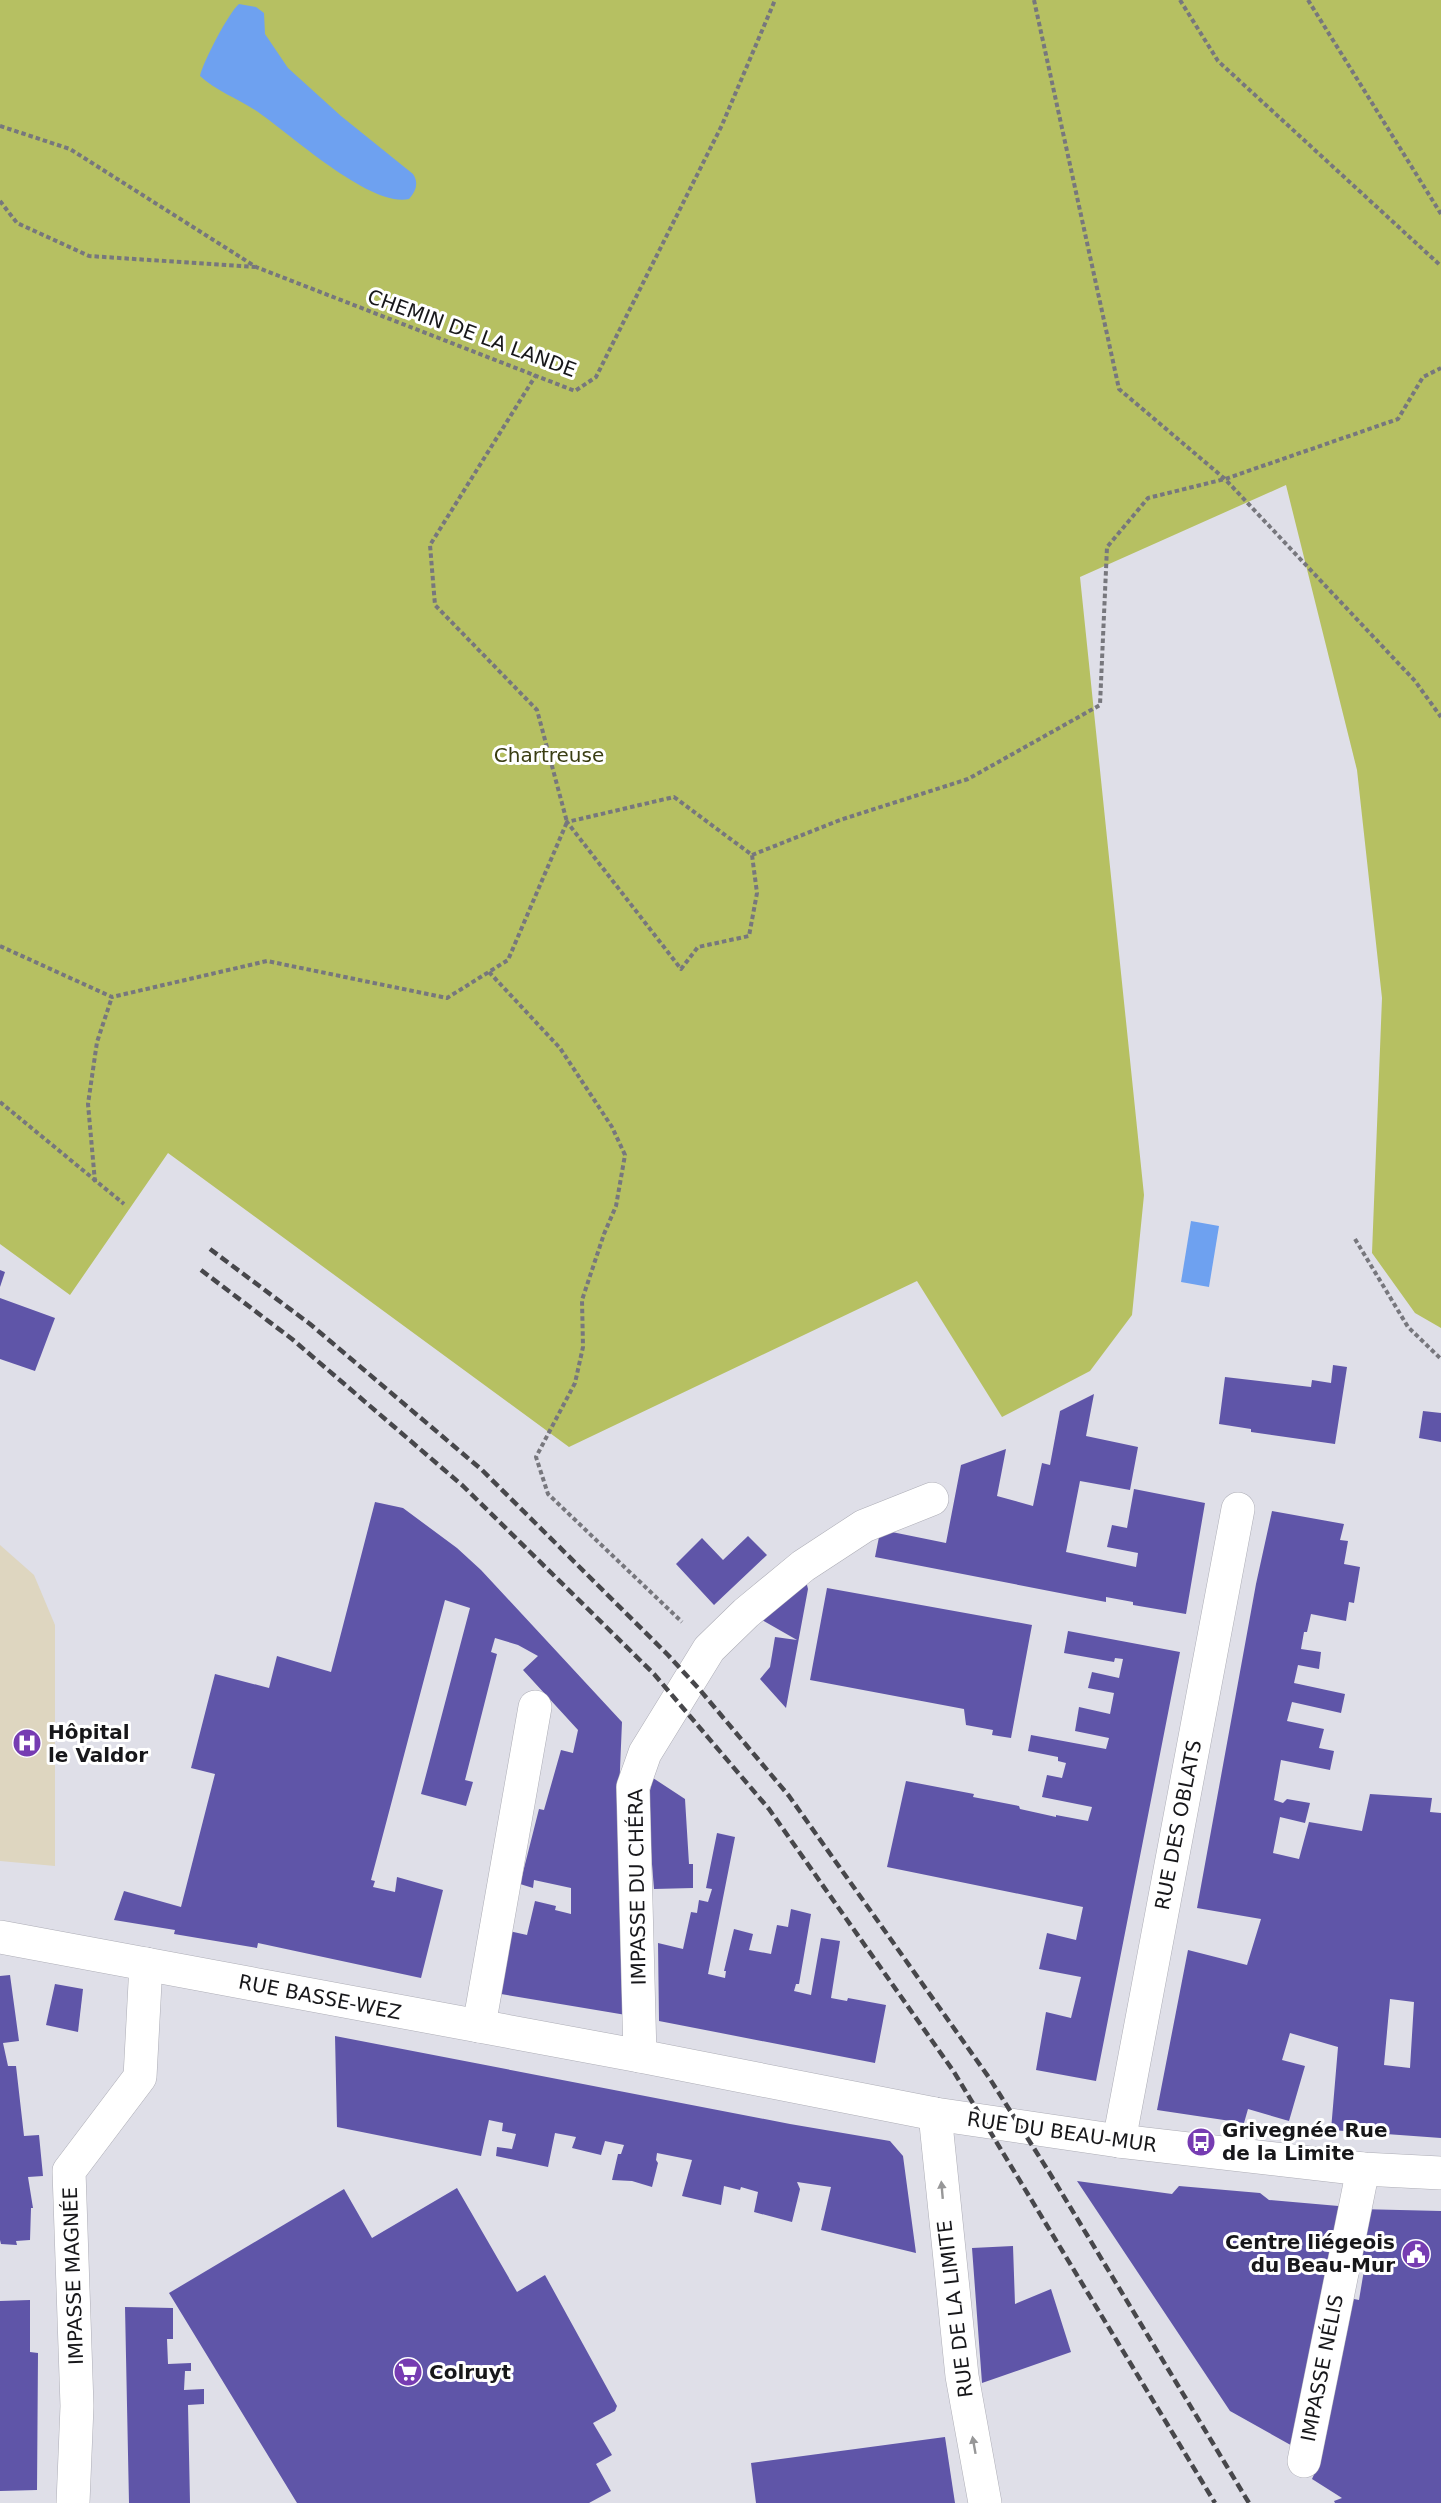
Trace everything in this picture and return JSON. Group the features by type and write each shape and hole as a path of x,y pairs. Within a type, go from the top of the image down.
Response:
{"street":[{"name":"IMPASSE DU CHÉRA","path":"640,2056 633,1787 645,1753 709,1649 746,1613 802,1566 864,1526 932,1499"},
{"name":"RUE DES OBLATS","path":"1119,2141 1238,1509"},
{"path":"479,2026 535,1707"},
{"name":"RUE BASSE-WEZ","path":"0,1937 640,2056"},
{"name":"IMPASSE MAGNÉE","path":"73,2503 77,2406 69,2171 140,2077 146,1964"},
{"name":"RUE DU BEAU-MUR","path":"640,2056 935,2114 1119,2141 1363,2169 1441,2173"},
{"name":"RUE DE LA LIMITE","path":"935,2114 962,2376 984,2503"},
{"name":"IMPASSE NÉLIS","path":"1304,2461 1363,2169"},
{"path":"56,2221 67,2401 56,2503"}],"path":[{"name":"CHEMIN DE LA LANDE","path":"0,126 70,149 256,267 575,390 596,377 722,124 775,0"},
{"path":"1034,0 1119,389 1225,479 1414,681 1441,717"},
{"path":"1180,0 1218,61 1441,266"},
{"path":"1308,0 1441,214"},
{"path":"0,201 17,223 89,256 256,267"},
{"path":"752,855 840,820 968,779 1100,705 1107,547 1148,498 1225,479 1398,419 1423,377 1441,368"},
{"path":"536,375 430,545 435,605 537,710 567,822 681,969 698,947 749,936 757,893 752,855 674,797 567,822"},
{"path":"0,946 112,997 267,961 447,998 508,960 567,822"},
{"path":"489,972 560,1048 612,1127 625,1155 616,1206 582,1300 583,1347 574,1383 536,1457 548,1494 709,1649"},
{"path":"95,1182 88,1104 97,1042 112,997"},
{"path":"0,1102 124,1204"},
{"path":"1355,1239 1408,1327 1441,1359"}],"shaded area":[{"name":"Hôpital le Valdor","path":"0,1545 34,1575 55,1625 55,1866 0,1861"}],"green space":[{"name":"Chartreuse","path":"0,0 1441,0 1441,1328 1415,1313 1372,1253 1382,998 1357,770 1286,485 1080,577 1144,1195 1132,1315 1090,1371 1002,1417 917,1281 569,1447 168,1153 70,1295 0,1244"}],"water":[{"path":"239,4 256,7 264,13 265,34 288,68 341,116 413,174 416,187 409,199 393,199 352,181 255,110 200,76 217,38"},
{"path":"1191,1221 1219,1226 1209,1287 1181,1282"}],"building":[{"path":"0,1270 5,1272 0,1287"},
{"path":"0,1298 55,1318 35,1371 0,1359"},
{"path":"1333,1365 1347,1367 1335,1444 1251,1432 1251,1429 1219,1424 1225,1377 1311,1387 1312,1380 1331,1383"},
{"path":"1094,1394 1086,1436 1138,1447 1130,1490 1080,1481 1066,1552 1136,1567 1138,1553 1107,1547 1112,1525 1127,1528 1134,1489 1205,1503 1186,1614 1133,1605 1133,1602 1106,1597 1106,1602 875,1557 879,1537 887,1531 946,1543 961,1465 1006,1449 997,1496 1033,1506 1042,1463 1050,1465 1060,1411"},
{"path":"1423,1411 1441,1413 1441,1442 1419,1438"},
{"path":"375,1502 403,1508 457,1548 481,1570 622,1722 619,1793 626,2015 495,1993 509,1931 527,1935 535,1901 556,1906 555,1910 571,1914 571,1888 534,1880 533,1888 520,1884 539,1809 544,1810 561,1750 573,1753 578,1730 523,1670 538,1656 518,1645 495,1638 491,1652 497,1654 465,1780 473,1782 466,1806 421,1794 470,1608 445,1600 371,1880 375,1881 373,1887 395,1892 397,1877 443,1890 421,1978 258,1943 257,1948 174,1934 175,1930 114,1920 124,1891 181,1907 215,1774 191,1768 215,1674 269,1688 277,1656 331,1672"},
{"path":"1272,1511 1344,1524 1340,1540 1348,1541 1344,1564 1360,1567 1354,1603 1349,1602 1346,1621 1311,1614 1301,1649 1321,1652 1319,1669 1298,1665 1294,1683 1345,1694 1341,1713 1292,1702 1287,1721 1324,1729 1319,1748 1334,1751 1330,1770 1281,1760 1274,1800 1283,1803 1287,1799 1310,1803 1305,1823 1280,1817 1273,1853 1299,1859 1309,1822 1362,1831 1370,1794 1432,1798 1430,1812 1441,1813 1441,2138 1331,2130 1338,2047 1290,2033 1282,2060 1305,2066 1289,2121 1248,2109 1244,2123 1157,2110 1188,1950 1247,1965 1261,1919 1197,1908 1256,1584","holes":["1390,1999 1414,2002 1410,2068 1384,2065"]},
{"path":"748,1536 767,1555 714,1605 676,1564 702,1538 723,1560"},
{"path":"806,1581 808,1589 786,1708 760,1679 770,1667 775,1637 797,1640 757,1617"},
{"path":"827,1588 1032,1625 1011,1738 992,1735 993,1730 966,1725 964,1709 810,1680"},
{"path":"1068,1631 1180,1652 1096,2081 1036,2070 1046,2012 1071,2018 1081,1977 1039,1969 1047,1933 1076,1940 1083,1907 887,1867 906,1781 974,1794 973,1797 1019,1806 1020,1809 1056,1817 1056,1815 1088,1821 1092,1807 1042,1797 1047,1775 1062,1778 1066,1763 1058,1761 1058,1757 1028,1751 1031,1735 1106,1749 1109,1738 1075,1731 1079,1707 1110,1714 1114,1693 1088,1688 1092,1672 1119,1678 1123,1659 1115,1658 1114,1662 1064,1653"},
{"path":"653,1778 685,1799 689,1864 693,1864 693,1888 654,1889 647,1803"},
{"path":"717,1833 735,1837 708,1974 725,1978 726,1971 724,1971 734,1929 753,1934 749,1950 771,1954 777,1925 788,1927 791,1909 811,1914 799,1984 796,1984 794,1991 811,1995 821,1938 840,1941 831,1998 847,2001 848,1998 886,2005 875,2063 659,2021 658,1943 683,1949 691,1912 697,1913 699,1900 708,1902 712,1889 706,1888"},
{"path":"10,1975 19,2041 3,2043 8,2066 16,2066 24,2136 39,2135 43,2176 28,2177 33,2208 31,2208 30,2240 16,2241 17,2245 1,2244 0,2240 0,1976"},
{"path":"55,1984 83,1989 78,2032 46,2025"},
{"path":"335,2036 790,2124 890,2141 903,2156 916,2253 821,2230 831,2187 797,2182 800,2189 792,2222 754,2212 758,2192 741,2187 740,2190 724,2186 721,2205 682,2196 692,2160 657,2153 658,2163 652,2187 632,2181 612,2180 618,2154 621,2154 624,2145 605,2141 601,2155 572,2148 576,2137 555,2133 548,2167 496,2156 497,2147 512,2149 516,2134 502,2131 503,2123 489,2120 481,2156 337,2127"},
{"path":"1077,2181 1172,2194 1179,2186 1260,2193 1269,2200 1350,2207 1296,2448 1230,2411"},
{"name":"Colruyt","path":"457,2188 517,2292 545,2275 617,2406 615,2411 593,2423 612,2455 596,2464 611,2491 589,2503 297,2503 169,2293 344,2189 372,2238"},
{"path":"1358,2209 1441,2211 1441,2503 1335,2503 1334,2501 1342,2498 1312,2479 1320,2461 1349,2298 1359,2300 1365,2264 1347,2263"},
{"path":"1013,2246 1015,2304 1051,2289 1071,2352 982,2383 972,2248"},
{"path":"30,2300 30,2352 38,2353 37,2490 0,2491 0,2301"},
{"path":"125,2307 173,2308 173,2339 167,2339 168,2364 191,2363 191,2371 185,2371 184,2390 204,2389 204,2404 188,2405 190,2503 129,2503"},
{"path":"945,2437 955,2503 756,2503 751,2463"}],"railway":[{"path":"210,1249 310,1324 482,1470 668,1655 789,1796 990,2079 1049,2172 1249,2503"},
{"path":"201,1270 292,1339 463,1486 654,1674 769,1809 954,2072 1215,2503"}],"place":[{"name":"Hôpital le Valdor","path":"27,1743"},
{"name":"Grivegnée Rue de la Limite","path":"1201,2142"},
{"name":"Centre liégeois du Beau-Mur","path":"1416,2254"},
{"name":"Colruyt","path":"408,2372"}]}
